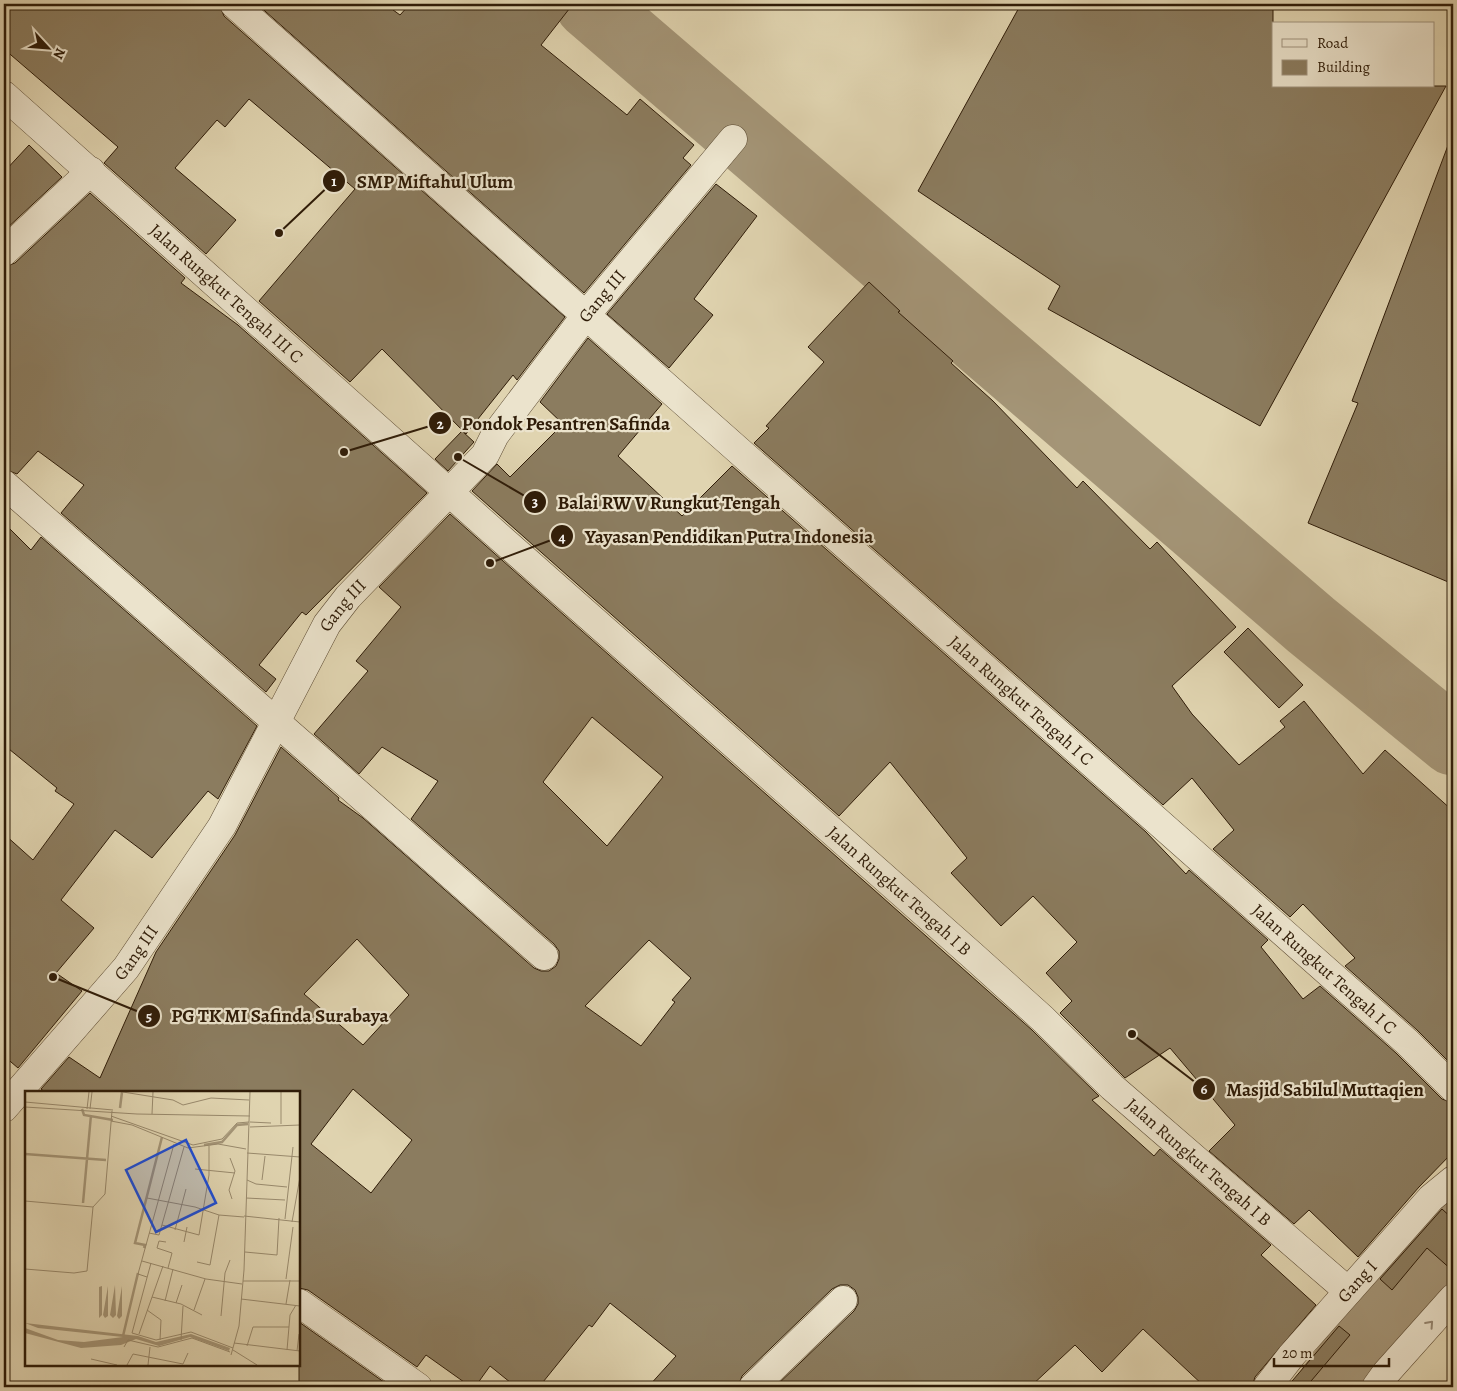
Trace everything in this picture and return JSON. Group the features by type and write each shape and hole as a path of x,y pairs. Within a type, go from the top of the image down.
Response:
{"street":[{"name":"Jalan Rungkut Tengah I C","path":"234,4 1407,1042 1453,1088"},
{"name":"Jalan Rungkut Tengah III C","path":"4,95 92,171 449,492"},
{"name":"Gang III","path":"10,1108 126,968 222,826 327,624 348,597 485,455 495,435 586,315 734,139"},
{"path":"4,252 92,171"},
{"path":"4,484 276,724 544,956"},
{"name":"Jalan Rungkut Tengah I B","path":"449,492 1036,1012 1112,1088 1348,1291"},
{"name":"Gang I","path":"1267,1387 1291,1356 1431,1198 1453,1180"},
{"path":"1376,1387 1386,1373 1453,1298"},
{"path":"753,1387 843,1300"},
{"path":"300,1304 418,1387"}],"building":[{"path":"4,4 219,4 224,16 565,317 517,380 513,375 466,434 382,349 350,382 259,301 355,189 249,99 225,127 217,120 175,168 236,220 206,254 104,163 118,147 4,49"},
{"path":"257,4 385,4 400,15 410,4 573,4 541,45 627,115 640,99 694,145 683,158 691,165 584,293"},
{"path":"1021,4 1273,4 1272,88 1434,88 1434,86 1446,86 1260,426 1048,309 1060,286 918,191"},
{"path":"1450,140 1453,141 1453,584 1308,523 1358,403 1352,401"},
{"path":"29,145 62,177 4,231 4,172"},
{"path":"716,184 757,216 694,299 713,315 669,368 607,314"},
{"path":"90,193 185,278 181,283 238,325 427,493 306,615 302,612 259,665 276,679 266,692 61,513 84,485 38,451 17,474 4,469 4,267 15,263"},
{"path":"869,282 900,311 898,312 953,361 951,363 993,401 1077,488 1083,481 1150,549 1157,542 1236,627 1172,686 1192,714 1239,765 1285,727 1280,721 1304,701 1363,774 1385,750 1453,811 1453,1066 1417,1030 1345,966 1355,958 1303,904 1290,917 1213,849 1234,830 1192,778 1163,805 754,443 769,428 766,426 824,362 808,347"},
{"path":"588,338 662,404 618,456 682,516 732,466 1146,832 1186,874 1189,870 1268,940 1261,947 1303,999 1320,986 1396,1053 1442,1099 1453,1103 1453,1152 1419,1187 1358,1257 1309,1210 1294,1224 1209,1151 1235,1125 1170,1048 1125,1078 1060,1013 1072,1001 1046,973 1077,942 1033,896 1001,926 951,873 967,858 890,762 839,816 472,491 497,464 510,477 563,424 540,402"},
{"path":"462,431 474,442 448,471 435,459"},
{"path":"450,514 1032,1030 1099,1096 1092,1100 1154,1156 1160,1149 1271,1245 1261,1255 1316,1305 1255,1377 1252,1387 1205,1387 1143,1329 1102,1372 1075,1345 1030,1387 775,1387 854,1311 858,1304 855,1290 848,1285 840,1285 832,1289 742,1376 738,1387 648,1387 676,1356 610,1303 592,1327 589,1325 539,1387 516,1387 490,1366 475,1387 471,1387 426,1355 417,1367 308,1290 300,1288 300,1091 44,1091 41,1089 69,1057 100,1078 156,952 235,835 281,747 339,798 338,800 363,818 534,968 541,971 549,971 556,966 559,959 559,951 554,944 411,819 438,781 382,747 359,774 314,734 368,671 356,661 401,607 379,587","holes":["592,717 663,777 607,846 543,782","357,939 409,995 363,1045 304,994","649,940 691,978 672,1000 675,1002 641,1046 585,1006","353,1089 412,1140 371,1193 311,1144"]},
{"path":"4,523 31,550 41,537 257,726 218,799 208,791 152,858 115,830 61,900 94,928 56,973 82,991 18,1068 4,1056 4,834 33,860 74,804 55,791 57,788 4,745"},
{"path":"1248,628 1303,685 1279,708 1224,652"},
{"path":"1442,1209 1453,1219 1453,1271 1427,1248 1392,1290 1380,1279"},
{"path":"300,1323 391,1387 299,1387"},
{"path":"1339,1326 1350,1335 1306,1387 1287,1387"}],"waterway":[{"path":"589,4 1311,625 1453,741"},
{"path":"1331,1387 1453,1232"}],"place":[{"name":"SMP Miftahul Ulum","path":"279,233"},
{"name":"Pondok Pesantren Safinda","path":"344,452"},
{"name":"Balai RW V Rungkut Tengah","path":"458,457"},
{"name":"Yayasan Pendidikan Putra Indonesia","path":"490,563"},
{"name":"PG TK MI Safinda Surabaya","path":"53,977"},
{"name":"Masjid Sabilul Muttaqien","path":"1132,1034"}]}
